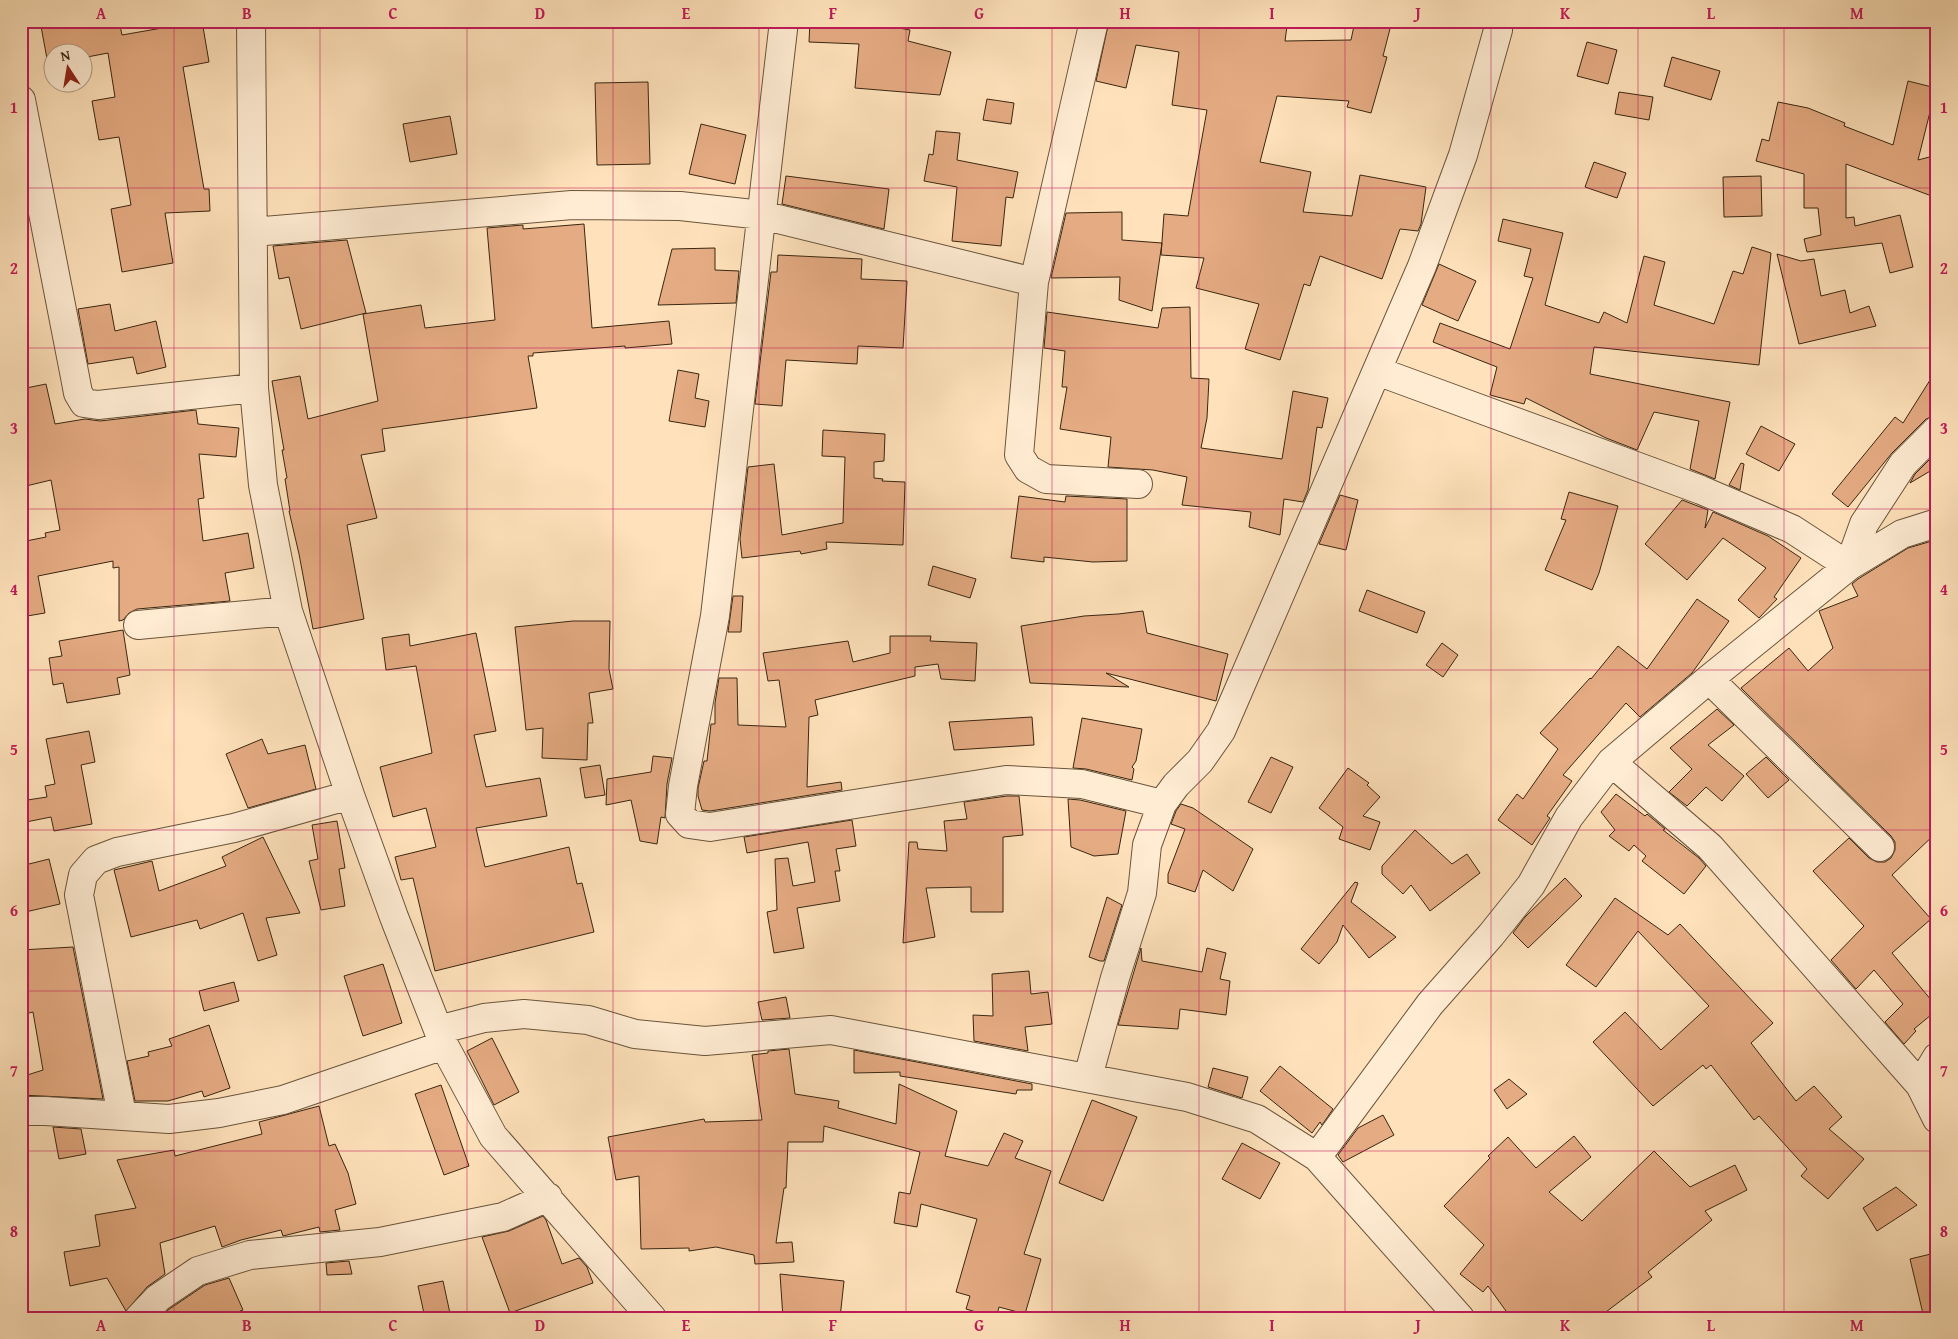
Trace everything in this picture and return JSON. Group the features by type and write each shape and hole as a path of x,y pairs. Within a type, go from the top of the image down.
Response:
{"street":[{"path":"251,21 254,388 262,485 288,611 350,794 394,916 441,1037 493,1136 652,1318"},
{"path":"784,21 715,616 683,786 680,814 689,824 710,827 1006,780 1082,784 1162,804"},
{"path":"1094,21 1034,282 1020,455 1028,469 1046,478 1138,484"},
{"path":"1088,1077 1115,978 1142,893 1146,845 1162,804 1176,784 1200,762 1220,731 1377,371 1422,266 1463,155 1498,30"},
{"path":"21,100 78,392 84,403 98,406 254,388"},
{"path":"253,232 572,205 680,206 762,215 1034,282"},
{"path":"1377,371 1701,490 1792,528 1849,566"},
{"path":"1849,566 1864,524 1869,516 1903,464 1937,430"},
{"path":"1317,1157 1430,1004 1492,935 1531,885 1569,817 1611,762 1709,679 1849,566 1902,534 1937,523"},
{"path":"138,625 288,611"},
{"path":"1709,679 1880,847"},
{"path":"1611,762 1710,847 1920,1084 1937,1119"},
{"path":"122,1115 79,895 82,875 96,860 117,852 234,828 350,794"},
{"path":"21,1111 169,1119 219,1113 283,1100 484,1018 524,1014 588,1020 635,1034 705,1041 831,1030 1187,1097 1257,1119 1317,1157 1460,1318"},
{"path":"1920,1084 1937,1056"},
{"path":"139,1318 158,1298 198,1271 250,1255 380,1242 503,1217 548,1197"}],"building":[{"path":"40,21 119,21 122,35 202,21 209,62 183,67 204,189 209,189 210,211 165,213 173,263 122,272 111,209 131,205 119,137 99,140 92,101 115,97 108,53 92,56 92,42 44,42"},
{"path":"810,21 877,24 910,30 908,41 951,52 940,95 855,88 859,44 809,42"},
{"path":"1109,21 1261,21 1287,26 1285,41 1351,40 1355,21 1392,21 1383,56 1387,57 1371,113 1347,107 1349,101 1277,96 1260,162 1311,172 1303,212 1352,216 1360,175 1426,187 1421,224 1418,231 1400,229 1382,279 1320,256 1310,286 1304,284 1280,360 1245,349 1259,304 1196,288 1204,258 1161,255 1164,214 1188,216 1207,110 1172,105 1179,52 1136,45 1126,88 1096,81"},
{"path":"1587,42 1617,50 1608,84 1577,76"},
{"path":"1672,57 1720,71 1711,100 1664,86"},
{"path":"1908,81 1936,88 1918,160 1937,155 1937,198 1846,164 1846,218 1854,217 1855,226 1900,215 1913,267 1890,273 1882,243 1807,252 1804,239 1821,235 1818,208 1804,208 1804,174 1756,161 1762,139 1769,141 1778,102 1808,108 1845,123 1844,126 1893,145"},
{"path":"648,82 650,164 597,165 595,83"},
{"path":"1619,92 1653,97 1649,120 1615,114"},
{"path":"987,99 1014,103 1011,124 983,120"},
{"path":"450,116 457,154 410,162 403,124"},
{"path":"701,124 746,135 735,184 689,174"},
{"path":"936,131 960,133 957,160 1018,172 1013,198 1006,197 1001,246 952,241 957,187 924,181 929,154 933,155"},
{"path":"1594,162 1626,173 1617,198 1585,187"},
{"path":"786,176 889,189 884,229 782,204"},
{"path":"1761,176 1762,216 1724,217 1723,177"},
{"path":"1122,212 1122,240 1162,243 1152,311 1119,300 1120,277 1051,278 1066,213"},
{"path":"1503,219 1563,233 1545,305 1599,323 1604,312 1627,323 1644,256 1665,262 1654,305 1714,324 1733,271 1743,274 1752,247 1771,253 1759,365 1594,347 1590,374 1730,402 1715,479 1690,469 1699,421 1654,412 1637,450 1606,438 1526,398 1524,404 1490,395 1497,367 1433,342 1440,323 1510,349 1533,278 1524,276 1531,249 1498,241"},
{"path":"584,224 592,328 669,321 672,344 533,353 533,356 528,356 537,408 382,429 385,451 361,455 377,518 347,525 364,619 313,629 289,511 285,479 287,478 282,450 284,450 272,381 300,376 308,419 378,401 363,314 421,305 425,328 495,320 487,228 523,225 523,229"},
{"path":"347,240 366,313 301,329 289,277 279,279 273,246"},
{"path":"715,248 715,270 739,271 736,303 658,305 672,249"},
{"path":"1777,254 1801,261 1814,259 1821,296 1845,290 1850,313 1869,306 1876,326 1799,344"},
{"path":"778,255 862,259 861,279 907,281 903,348 858,346 857,364 786,360 782,406 755,404 771,272 777,272"},
{"path":"1439,264 1476,281 1458,321 1422,305"},
{"path":"110,304 115,331 156,321 166,367 137,374 133,357 88,364 78,309"},
{"path":"1190,307 1191,378 1209,379 1207,418 1201,448 1282,459 1293,391 1328,398 1322,428 1317,427 1308,490 1303,502 1284,499 1280,535 1249,527 1251,512 1182,505 1187,477 1153,470 1108,467 1111,437 1060,429 1067,387 1062,387 1065,351 1044,348 1047,312 1158,328 1162,308"},
{"path":"1937,369 1937,415 1926,419 1892,453 1848,507 1832,494 1895,417 1903,423"},
{"path":"678,370 699,374 695,398 709,401 705,427 669,421"},
{"path":"46,384 55,424 85,419 100,421 196,410 198,424 239,428 236,457 199,454 204,498 198,499 203,541 248,533 254,568 225,573 230,601 137,609 119,621 119,567 113,568 113,561 38,576 45,613 21,617 21,542 46,537 45,533 60,530 51,480 26,486 21,465 21,389"},
{"path":"1761,426 1795,444 1779,471 1746,454"},
{"path":"823,430 885,434 884,461 874,462 874,478 883,479 882,481 905,482 903,545 826,542 827,549 801,554 800,551 742,558 740,539 748,467 774,464 782,535 843,523 845,457 822,456"},
{"path":"1937,452 1937,467 1910,483 1915,474"},
{"path":"1741,463 1744,464 1740,490 1729,485"},
{"path":"1569,492 1618,506 1599,573 1592,590 1545,570 1566,520 1561,519"},
{"path":"1340,495 1358,500 1346,550 1319,544"},
{"path":"1019,496 1065,502 1066,496 1127,499 1127,561 1093,562 1044,557 1044,562 1011,558"},
{"path":"1682,500 1708,510 1705,528 1713,512 1768,536 1801,558 1774,597 1777,599 1759,618 1738,600 1766,568 1723,538 1687,580 1645,544"},
{"path":"1932,541 1937,548 1937,832 1892,875 1931,919 1892,953 1937,1007 1937,1010 1914,1029 1916,1031 1904,1044 1885,1022 1903,1004 1874,970 1856,989 1831,960 1864,926 1813,871 1849,838 1869,858 1877,862 1885,862 1891,858 1895,850 1895,842 1741,688 1789,648 1808,671 1833,648 1819,611 1858,596 1852,584 1858,579 1908,548"},
{"path":"933,566 976,579 970,598 928,585"},
{"path":"1367,590 1425,612 1417,633 1359,611"},
{"path":"733,596 743,596 741,632 728,632"},
{"path":"1697,599 1729,621 1692,673 1640,717 1626,703 1563,775 1572,781 1547,816 1550,818 1532,845 1498,820 1517,794 1523,799 1558,749 1540,733 1591,679 1618,646 1647,669"},
{"path":"1143,611 1147,633 1228,654 1216,701 1106,673 1129,687 1030,683 1021,626 1084,616"},
{"path":"573,621 610,621 609,669 613,689 589,693 593,723 588,723 587,760 542,758 543,728 526,730 515,627"},
{"path":"123,630 130,675 117,678 120,694 67,703 63,683 53,685 49,658 62,656 59,641"},
{"path":"476,633 496,731 474,735 486,787 540,778 547,816 476,828 485,867 569,847 577,884 582,883 594,932 435,971 413,878 401,880 395,857 436,847 426,808 393,817 380,767 432,753 416,666 386,670 382,638 409,634 410,646"},
{"path":"890,636 931,636 930,641 977,643 975,681 941,679 938,664 915,667 915,676 815,700 818,715 809,717 807,787 841,782 842,790 710,811 702,810 698,788 704,761 707,761 711,724 715,724 715,703 719,678 737,678 738,725 786,727 779,680 768,681 763,653 848,641 853,662 890,653"},
{"path":"1442,643 1458,655 1443,677 1426,665"},
{"path":"1717,709 1734,725 1708,745 1744,776 1722,801 1706,787 1687,806 1669,792 1692,769 1670,748"},
{"path":"1032,717 1034,745 954,750 949,722"},
{"path":"1082,718 1142,729 1136,761 1132,767 1134,769 1132,780 1086,769 1073,768"},
{"path":"89,731 95,762 81,765 92,824 54,831 51,817 21,823 21,801 47,797 45,786 55,784 46,739"},
{"path":"262,739 268,754 305,745 316,789 248,808 226,754"},
{"path":"653,756 672,758 667,784 665,818 661,817 657,844 640,841 631,800 606,805 607,779 651,772"},
{"path":"1271,757 1293,767 1271,813 1248,802"},
{"path":"1766,757 1789,780 1768,798 1746,774"},
{"path":"600,765 605,795 585,798 580,768"},
{"path":"1348,768 1369,783 1367,785 1380,797 1363,816 1380,822 1370,850 1339,839 1343,827 1319,808"},
{"path":"1616,794 1645,816 1647,814 1706,866 1684,894 1642,861 1646,856 1634,845 1629,851 1609,836 1615,830 1601,812"},
{"path":"1019,796 1023,835 1003,837 1003,912 971,912 971,887 926,888 935,937 903,943 909,842 917,842 918,849 947,851 944,821 967,819 964,802"},
{"path":"1068,799 1126,811 1118,854 1094,856 1071,847"},
{"path":"1181,804 1193,808 1253,849 1233,891 1203,870 1195,892 1168,883 1168,874 1185,829 1171,824"},
{"path":"852,820 856,846 836,849 840,871 835,871 840,901 797,908 804,948 774,953 767,912 777,910 775,859 788,858 793,886 815,882 808,842 747,853 744,837"},
{"path":"337,821 345,868 339,869 345,906 321,910 309,861 318,859 312,825"},
{"path":"1415,830 1452,864 1467,854 1480,873 1430,911 1411,885 1403,894 1382,874 1382,866"},
{"path":"263,837 300,913 266,918 277,955 258,961 243,913 200,929 197,920 131,937 114,870 152,861 159,891 226,866 222,857"},
{"path":"49,859 60,904 21,913 21,866"},
{"path":"1565,878 1582,896 1528,948 1513,933 1525,917"},
{"path":"1355,882 1358,883 1351,902 1396,937 1369,958 1343,925 1337,942 1319,964 1301,949"},
{"path":"1107,897 1122,905 1104,961 1100,961 1089,957"},
{"path":"1615,898 1668,935 1680,924 1773,1023 1751,1043 1796,1101 1814,1086 1842,1117 1829,1129 1864,1159 1828,1199 1801,1176 1807,1169 1759,1116 1754,1120 1711,1065 1706,1069 1703,1065 1653,1106 1593,1042 1625,1012 1661,1050 1709,1006 1638,931 1596,987 1566,965"},
{"path":"73,947 103,1099 21,1095 21,1077 43,1070 33,1012 21,1015 21,950"},
{"path":"1141,948 1142,961 1202,972 1207,948 1226,953 1220,979 1230,981 1226,1015 1180,1009 1178,1029 1118,1025"},
{"path":"383,964 402,1023 363,1036 344,976"},
{"path":"1029,971 1031,994 1048,992 1052,1024 1025,1027 1028,1051 974,1041 973,1015 993,1016 992,974"},
{"path":"234,982 239,1001 204,1011 199,991"},
{"path":"786,997 790,1018 762,1020 758,1002"},
{"path":"209,1025 230,1088 204,1097 202,1091 168,1101 135,1101 127,1061 149,1056 148,1052 172,1046 169,1039"},
{"path":"492,1038 519,1092 494,1105 467,1051"},
{"path":"789,1049 795,1094 839,1101 838,1108 896,1124 899,1084 957,1111 945,1156 988,1166 1004,1133 1023,1141 1015,1158 1051,1171 1024,1254 1041,1259 1025,1314 999,1307 996,1318 966,1309 970,1296 956,1292 977,1219 921,1204 917,1227 894,1223 899,1192 910,1194 920,1152 824,1126 823,1142 788,1142 786,1188 784,1188 776,1243 792,1242 794,1262 755,1264 754,1255 716,1247 689,1251 689,1248 641,1249 639,1176 616,1180 608,1137 704,1119 705,1122 762,1120 752,1055"},
{"path":"854,1050 1032,1084 1032,1090 1017,1090 1016,1094 900,1076 900,1072 854,1073"},
{"path":"1280,1066 1333,1109 1322,1125 1320,1122 1312,1133 1260,1091"},
{"path":"1213,1068 1248,1077 1242,1098 1208,1087"},
{"path":"1509,1079 1527,1094 1507,1109 1494,1090"},
{"path":"441,1085 469,1166 444,1175 415,1094"},
{"path":"1092,1100 1137,1117 1103,1201 1059,1183"},
{"path":"319,1106 329,1146 335,1144 348,1173 356,1204 335,1210 340,1230 320,1232 319,1227 283,1236 281,1230 222,1247 215,1226 160,1243 165,1274 147,1287 126,1311 107,1278 70,1286 64,1252 100,1246 95,1215 136,1208 117,1160 174,1150 175,1156 262,1134 259,1122"},
{"path":"1383,1115 1394,1135 1343,1162 1338,1155 1358,1128"},
{"path":"53,1127 81,1129 86,1154 59,1159"},
{"path":"1574,1136 1591,1157 1549,1192 1582,1221 1654,1151 1690,1187 1735,1165 1747,1190 1705,1211 1712,1220 1648,1272 1652,1277 1598,1318 1511,1318 1488,1286 1483,1292 1460,1274 1484,1245 1444,1206 1490,1158 1488,1156 1508,1137 1536,1168"},
{"path":"1242,1143 1280,1163 1260,1199 1222,1179"},
{"path":"1896,1187 1917,1205 1877,1231 1863,1208"},
{"path":"543,1216 562,1264 579,1258 587,1267 593,1283 510,1313 482,1237 509,1231"},
{"path":"1931,1254 1937,1279 1937,1318 1924,1318 1910,1259"},
{"path":"349,1261 352,1274 327,1275 326,1263"},
{"path":"780,1274 844,1281 840,1318 783,1318"},
{"path":"229,1278 243,1310 240,1311 244,1318 161,1318 168,1310 205,1285"},
{"path":"443,1281 451,1318 425,1318 418,1286"}]}
